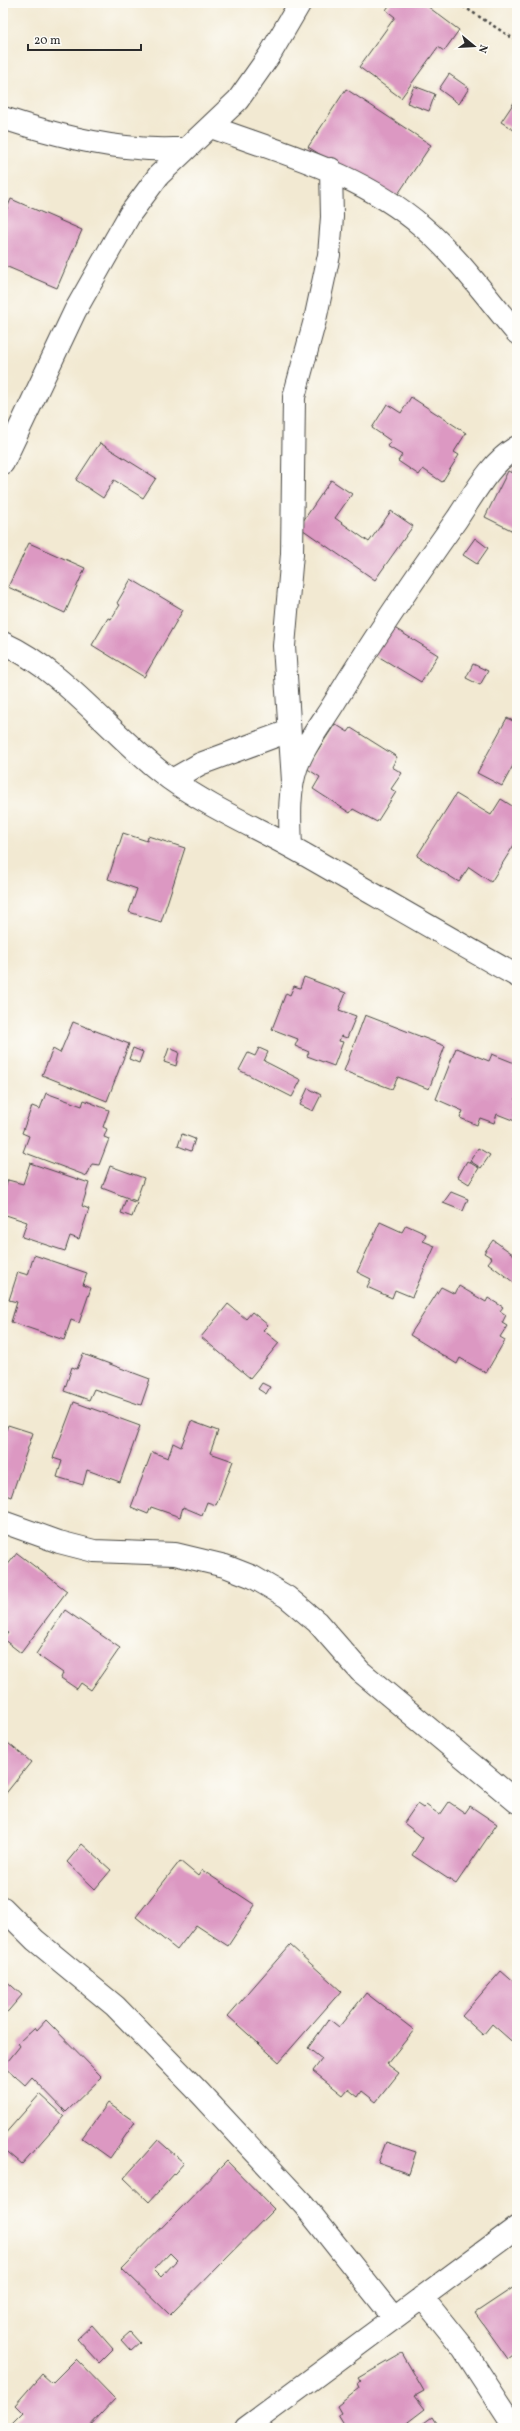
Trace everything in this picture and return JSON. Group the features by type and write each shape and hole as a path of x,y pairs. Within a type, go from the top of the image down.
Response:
{"street":[{"path":"3,463 75,311 105,255 130,214 159,175 238,100 269,56 300,3"},
{"path":"3,118 75,138 116,146 138,148 186,148"},
{"path":"211,127 332,169 376,192 423,227 517,333"},
{"path":"291,847 290,820 293,781 284,646 292,554 294,397 315,320 329,255 332,217 332,169"},
{"path":"293,781 306,747 382,626 495,466 506,453 517,447"},
{"path":"3,643 34,661 61,683 132,749 172,780 215,809 291,847 517,976"},
{"path":"172,780 200,764 289,732"},
{"path":"3,1522 59,1542 94,1551 175,1554 225,1566 253,1577 287,1597 317,1622 360,1671 517,1802"},
{"path":"3,1908 35,1940 115,2006 205,2099 304,2205 394,2318"},
{"path":"246,2428 517,2227"},
{"path":"422,2297 463,2348 516,2428"}],"path":[{"path":"458,3 517,41"}],"building":[{"path":"391,3 423,3 459,30 444,51 438,47 401,98 359,67 395,17 386,10"},
{"path":"449,74 469,88 459,104 439,89"},
{"path":"414,86 435,94 429,111 407,103"},
{"path":"346,89 431,145 394,200 308,147"},
{"path":"517,98 517,132 501,122"},
{"path":"11,199 82,230 57,288 3,265 3,218"},
{"path":"411,397 466,433 454,452 459,455 442,482 423,469 419,475 398,461 402,455 387,446 391,441 372,428 387,404 401,413"},
{"path":"100,443 156,478 143,498 114,480 103,498 76,480"},
{"path":"517,461 517,533 485,517 508,471 512,473"},
{"path":"331,480 352,494 335,518 369,542 391,511 413,526 375,580 299,527"},
{"path":"475,538 488,548 477,564 463,555"},
{"path":"29,543 85,568 65,613 8,587"},
{"path":"131,579 183,610 144,677 92,645 108,618 111,619 120,605 117,603"},
{"path":"388,624 438,655 421,682 371,652"},
{"path":"473,664 488,671 480,685 466,678"},
{"path":"507,718 517,723 517,758 502,786 477,773"},
{"path":"335,724 348,732 351,728 397,757 392,767 402,773 391,789 396,792 377,822 353,809 350,813 313,789 320,777 306,768"},
{"path":"456,794 491,815 501,799 517,809 517,840 491,882 469,867 459,882 417,856"},
{"path":"123,833 147,841 148,836 185,848 161,922 129,912 137,889 108,879"},
{"path":"304,977 346,993 339,1010 356,1016 347,1038 341,1036 339,1041 343,1042 334,1066 307,1056 309,1052 295,1046 298,1039 272,1029 286,993 290,995 294,986 300,988"},
{"path":"365,1015 445,1046 429,1089 398,1077 392,1089 344,1071"},
{"path":"73,1022 129,1044 107,1101 42,1075 53,1049 60,1053"},
{"path":"133,1048 143,1052 139,1063 129,1059"},
{"path":"169,1048 179,1052 176,1066 164,1062"},
{"path":"259,1048 268,1052 264,1061 301,1080 292,1097 239,1070 248,1053 255,1056"},
{"path":"456,1048 489,1061 492,1054 517,1064 513,1074 517,1076 515,1121 497,1114 494,1123 480,1118 477,1125 460,1118 463,1111 436,1099"},
{"path":"308,1088 321,1095 313,1111 300,1105"},
{"path":"46,1093 82,1106 84,1100 109,1110 103,1127 107,1129 104,1137 109,1139 99,1165 92,1164 87,1176 23,1152 29,1136 22,1133 32,1106 40,1109"},
{"path":"182,1134 195,1139 191,1151 178,1146"},
{"path":"478,1148 490,1155 481,1168 470,1161"},
{"path":"467,1161 479,1168 469,1184 458,1177"},
{"path":"30,1163 89,1183 82,1206 89,1209 79,1239 70,1236 65,1251 22,1237 27,1222 3,1214 3,1195 8,1180 23,1184"},
{"path":"110,1166 144,1178 136,1201 102,1188"},
{"path":"451,1192 468,1199 463,1211 443,1203"},
{"path":"126,1199 137,1203 132,1217 121,1213"},
{"path":"380,1222 402,1232 406,1225 426,1234 423,1241 435,1246 412,1297 395,1290 392,1298 367,1287 371,1279 357,1272"},
{"path":"493,1240 517,1257 517,1285 488,1263 492,1258 484,1253"},
{"path":"34,1255 87,1273 83,1285 91,1288 79,1323 71,1320 64,1340 11,1322 17,1302 9,1300 18,1272 28,1275"},
{"path":"459,1286 486,1302 488,1298 503,1307 500,1311 506,1315 502,1323 507,1326 500,1337 505,1340 486,1373 460,1358 457,1364 410,1335 441,1287 455,1294"},
{"path":"228,1304 246,1319 252,1312 268,1325 263,1330 279,1343 250,1378 201,1337"},
{"path":"83,1354 150,1379 141,1405 94,1389 89,1400 64,1391 72,1367 77,1369"},
{"path":"262,1383 270,1387 266,1394 258,1389"},
{"path":"74,1402 140,1426 120,1482 87,1470 83,1485 57,1477 62,1461 53,1458"},
{"path":"191,1421 218,1431 210,1453 233,1461 216,1505 207,1502 202,1515 183,1507 180,1517 151,1507 148,1514 131,1507 152,1452 168,1458 173,1443 181,1447"},
{"path":"8,1425 33,1433 11,1497 3,1494 3,1439"},
{"path":"17,1553 67,1591 21,1653 3,1639 8,1633 3,1630 3,1571"},
{"path":"65,1610 120,1648 91,1690 81,1683 77,1689 61,1678 63,1673 36,1654"},
{"path":"3,1739 31,1762 3,1797"},
{"path":"449,1802 465,1813 470,1806 497,1824 456,1884 412,1855 423,1838 404,1823 417,1804 423,1808 426,1805 440,1815"},
{"path":"82,1844 111,1870 95,1889 67,1862"},
{"path":"180,1861 198,1876 202,1870 255,1905 228,1946 196,1925 177,1950 136,1917"},
{"path":"290,1945 341,1991 279,2062 228,2016"},
{"path":"501,1971 517,1985 517,2046 492,2024 483,2035 462,2016"},
{"path":"3,1978 22,1995 3,2017"},
{"path":"366,1993 414,2030 387,2064 399,2073 376,2102 362,2091 358,2097 348,2089 343,2095 313,2071 322,2059 308,2048 329,2019 339,2027"},
{"path":"46,2020 102,2077 66,2112 32,2077 25,2085 4,2066 20,2046 18,2043 35,2027 37,2030"},
{"path":"40,2094 64,2116 22,2164 3,2148 3,2136"},
{"path":"108,2103 135,2122 110,2158 82,2138"},
{"path":"158,2140 184,2163 149,2202 124,2178"},
{"path":"386,2142 416,2152 409,2174 378,2163"},
{"path":"227,2161 274,2209 170,2315 122,2268","holes":["170,2253 177,2260 161,2277 154,2270"]},
{"path":"517,2285 517,2352 508,2359 475,2313"},
{"path":"92,2325 113,2349 99,2363 77,2339"},
{"path":"130,2332 140,2343 131,2351 121,2340"},
{"path":"402,2353 424,2391 415,2396 425,2409 408,2422 412,2428 346,2428 338,2415 341,2413 337,2406 360,2388 358,2383 361,2381 359,2378"},
{"path":"76,2359 115,2399 88,2428 8,2428 23,2413 15,2405 42,2374 52,2383"},
{"path":"432,2417 439,2428 417,2428"}]}
